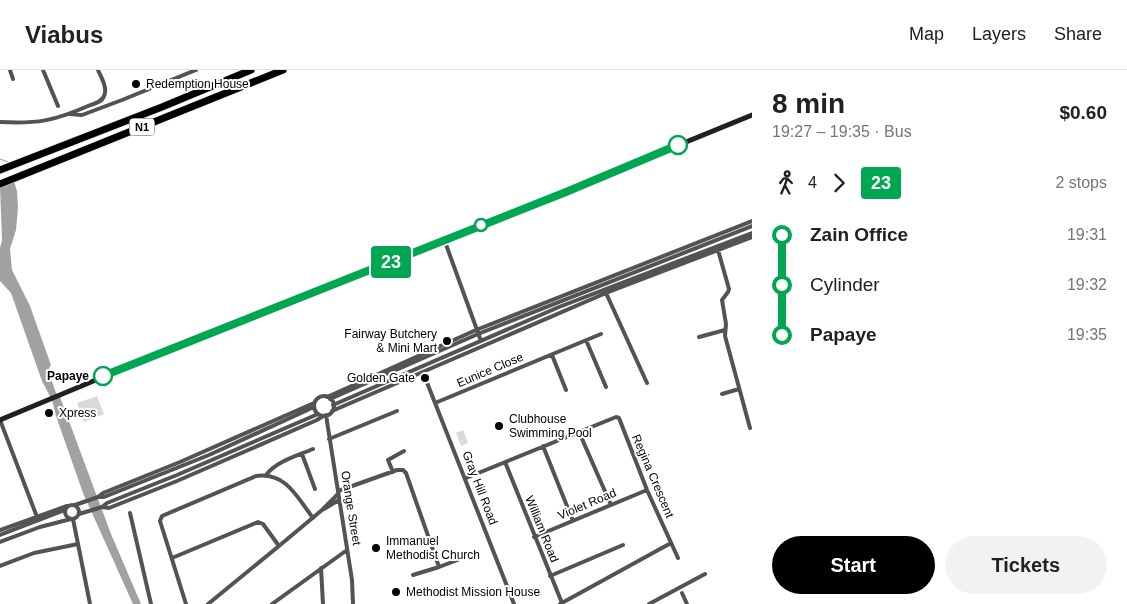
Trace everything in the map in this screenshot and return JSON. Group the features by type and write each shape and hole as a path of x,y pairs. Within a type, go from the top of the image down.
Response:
{"highway":[{"name":"N1","path":"0,170 251,70"},
{"name":"N1","path":"0,184 283,70"}],"main road":[{"path":"0,420 752,115"}],"street":[{"path":"10,70 13,79"},
{"path":"50,70 43,72 58,106"},
{"path":"0,122 25,124 40,122 68,114 101,101 105,93 98,70"},
{"path":"68,114 82,115 196,70"},
{"path":"0,530 98,497 103,493 314,405 318,398 329,398 477,332 752,221"},
{"path":"477,332 752,226"},
{"path":"0,542 40,527 72,519 79,514 102,506 109,508 177,481 317,420 333,408 481,340 559,307 752,232"},
{"path":"333,408 606,293 752,237"},
{"path":"444,239 481,340"},
{"path":"718,250 729,289 722,300 726,324 725,330 750,428"},
{"path":"606,293 646,383"},
{"path":"699,337 725,330"},
{"name":"Eunice Close","path":"435,403 600,334"},
{"path":"586,340 606,387"},
{"path":"552,354 566,390"},
{"name":"Gray Hill Road","path":"423,370 514,604"},
{"path":"722,394 739,389"},
{"path":"329,398 333,408"},
{"path":"314,405 322,415"},
{"path":"329,439 397,411"},
{"name":"Orange Street","path":"322,415 329,439 338,492 352,580 353,604"},
{"name":"Regina Crescent","path":"579,432 616,417 619,418 647,490 678,558"},
{"path":"0,420 37,517"},
{"path":"466,478 579,432 611,505"},
{"path":"543,446 573,521"},
{"path":"266,474 271,468 313,449"},
{"path":"393,472 388,460 404,451"},
{"path":"302,454 315,489"},
{"name":"William Road","path":"505,462 561,604"},
{"path":"208,604 313,518 338,492 403,470 406,473 439,567"},
{"path":"186,604 160,521 162,516 256,476 266,474 277,477 284,482 313,518"},
{"name":"Violet Road","path":"534,537 647,490"},
{"path":"322,510 339,500"},
{"path":"75,505 78,508 79,514"},
{"path":"66,508 67,517 72,519 90,604"},
{"path":"0,535 66,508"},
{"path":"130,513 151,604"},
{"path":"172,558 258,522 263,524 279,546"},
{"path":"561,604 671,543"},
{"path":"0,566 34,553 78,544"},
{"path":"550,576 624,545"},
{"path":"272,604 347,550"},
{"path":"413,575 468,556"},
{"path":"321,568 323,604"},
{"path":"649,604 705,574"},
{"path":"682,593 686,604"}],"shaded area":[{"path":"14,181 18,207 16,230 10,249 12,270 30,306 51,365 48,370 56,393 60,397 111,534 141,604 133,604 83,493 52,400 42,381 11,293 0,281 0,248 2,240 0,187"},
{"path":"97,396 104,414 84,422 77,403"},
{"path":"463,430 468,443 461,446 456,433"}],"waterway":[{"path":"0,159 8,162"}],"bus line":[{"name":"23","path":"103,376 360,275 444,239 566,192 678,145"}],"place":[{"name":"Redemption House","path":"136,84"},
{"name":"Fairway Butchery & Mini Mart","path":"447,341"},
{"name":"Papaye","path":"103,376"},
{"name":"Golden Gate","path":"425,378"},
{"name":"Xpress","path":"49,413"},
{"name":"Clubhouse Swimming Pool","path":"499,426"},
{"name":"Immanuel Methodist Church","path":"376,548"},
{"name":"Methodist Mission House","path":"396,592"}]}
